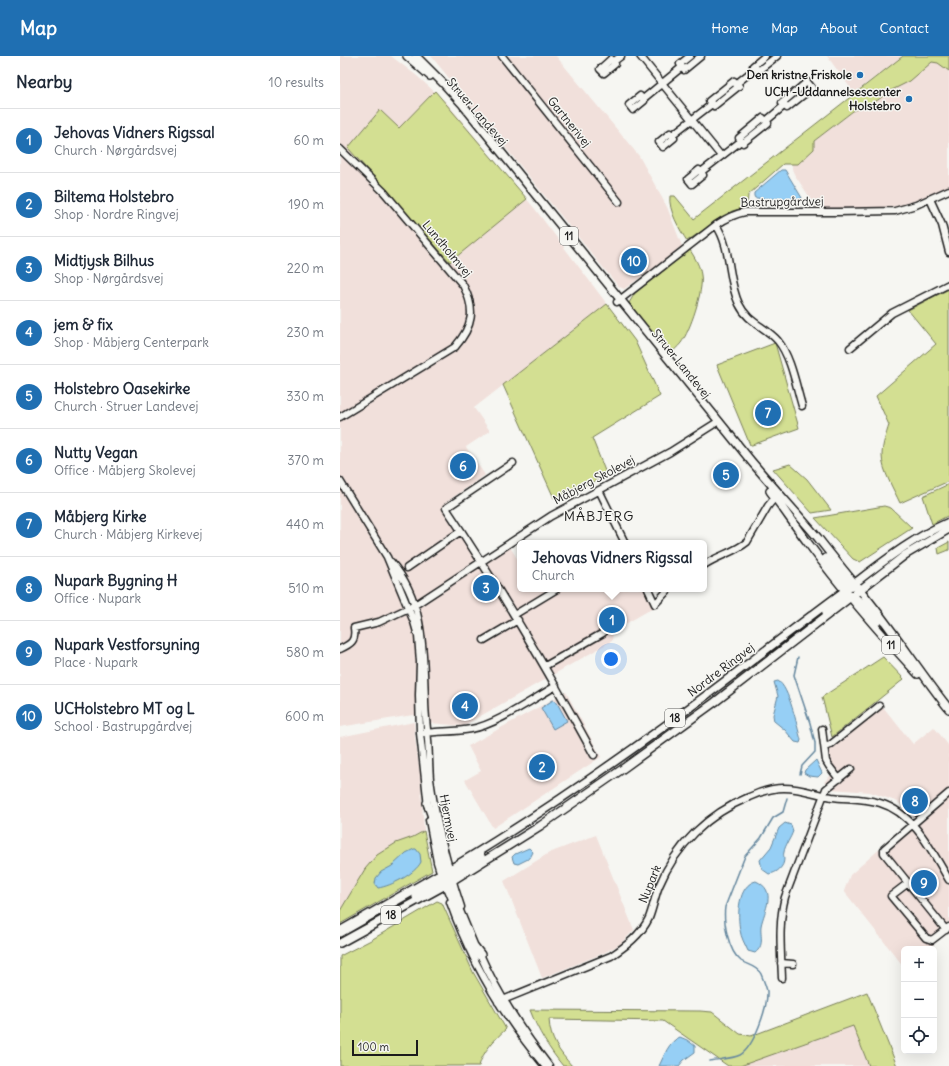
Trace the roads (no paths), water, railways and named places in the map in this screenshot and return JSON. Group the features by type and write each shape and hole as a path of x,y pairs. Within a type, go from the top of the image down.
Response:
{"highway":[{"name":"18","path":"340,932 429,881 445,878"},
{"path":"445,878 473,946 480,955"}],"main road":[{"name":"Struer Landevej","path":"407,56 440,85 460,107 619,300"},
{"name":"Struer Landevej","path":"416,56 463,105 777,496 817,538 849,576 852,592 889,642 934,690"},
{"name":"Struer Landevej","path":"777,496 797,528 852,592 905,648 949,709"},
{"name":"Nordre Ringvej","path":"445,878 463,874 540,826 621,770 786,648 852,592 877,566 924,535 949,522"},
{"name":"Nordre Ringvej","path":"445,878 678,717 835,598 868,584 905,555 949,528"},
{"path":"427,802 445,878"},
{"name":"18","path":"340,943 370,927 385,915 445,878"}],"street":[{"path":"613,62 621,56"},
{"path":"640,56 721,156"},
{"path":"682,67 680,64 690,56"},
{"path":"682,67 684,70 701,56"},
{"path":"756,68 753,66 765,56"},
{"path":"756,68 758,71 777,56"},
{"name":"Gartnerivej","path":"504,57 619,202"},
{"path":"643,99 682,67"},
{"path":"672,135 712,104 709,101 734,81 736,84 756,68"},
{"path":"807,82 812,88 787,108 785,105 782,102 807,82"},
{"path":"701,172 741,141 739,138 763,118 766,121 785,105"},
{"name":"Lundholmvej","path":"340,149 384,192 463,285 470,297 471,312 470,326 464,337 455,347 340,417"},
{"name":"Bastrupgårdvej","path":"619,300 727,218 745,212 895,211 910,207 949,190"},
{"path":"930,199 942,225 949,252"},
{"path":"716,225 724,240 734,290 739,303 745,314 752,322 777,340 782,348 787,357 802,406"},
{"path":"850,348 892,313 949,284"},
{"name":"Måbjerg Skolevej","path":"340,648 354,640 354,628 379,622 415,605 481,560 550,516 670,452 717,422"},
{"path":"513,463 446,508 481,560 516,617 594,755"},
{"name":"Hjermvej","path":"340,480 387,558 409,608 418,636 420,662 420,733 427,802"},
{"path":"599,490 624,540"},
{"path":"707,563 742,546 747,542 768,506 777,496"},
{"path":"407,568 461,531"},
{"name":"Hjermvej","path":"387,558 397,569 407,586 415,605 424,657 425,702 433,800 445,878 462,933 478,968 549,1066"},
{"path":"484,640 553,592"},
{"path":"649,592 655,604 666,592"},
{"path":"545,666 603,633"},
{"path":"420,733 470,730 481,727 556,686"},
{"path":"825,747 830,745 879,706"},
{"path":"822,729 827,764 839,779"},
{"path":"782,978 780,928 781,913 785,898 826,789 851,769"},
{"name":"Nupark","path":"501,1001 611,956 622,949 639,933 649,917 659,886 668,868 679,850 693,834 714,816 742,800 773,789 795,789 844,799 869,800 893,808 912,824 932,851 949,880"},
{"path":"908,883 891,896 926,938 932,940 947,929 884,853 884,849 949,793"},
{"name":"Hjermvej","path":"480,955 501,1001 523,1040 545,1066"},
{"path":"781,964 793,964"}],"water":[{"path":"781,170 785,170 802,198 799,200 755,198 754,193"},
{"path":"778,681 786,691 789,699 801,740 800,743 795,742 785,730 774,721 773,715 778,696 774,682"},
{"path":"553,700 556,701 567,721 553,729 541,708"},
{"path":"816,760 822,773 818,777 809,776 804,773 805,770"},
{"path":"785,823 791,825 793,831 785,849 784,862 780,869 769,874 762,869 760,860 771,847 779,828"},
{"path":"529,848 533,852 530,858 518,864 514,863 512,857 515,854"},
{"path":"416,849 420,854 421,862 414,871 402,879 378,888 375,884 376,878 381,872 392,866 406,853"},
{"path":"756,881 763,885 766,890 768,901 761,926 761,944 755,953 748,951 743,941 739,924 739,909 742,894 745,888"},
{"path":"680,1037 695,1046 695,1052 684,1060 679,1066 659,1066 670,1045"}],"waterway":[{"path":"798,657 794,675 815,743 815,752 802,766 800,774"},
{"path":"710,1061 737,1056 745,1051 755,1035 763,1016 767,998 765,985 759,971 741,961 736,956 727,936 725,907 745,856 761,838 773,818 783,812 787,798"}],"place":[{"name":"Den kristne Friskole","path":"860,75"},
{"name":"UCH -Uddannelsescenter Holstebro","path":"909,99"},
{"name":"UCHolstebro MT og L","path":"634,261"},
{"name":"Måbjerg Kirke","path":"768,413"},
{"name":"Nutty Vegan","path":"463,466"},
{"name":"Holstebro Oasekirke","path":"726,475"},
{"name":"Midtjysk Bilhus","path":"486,588"},
{"name":"Jehovas Vidners Rigssal","path":"612,620"},
{"name":"jem & fix","path":"465,706"},
{"name":"Biltema Holstebro","path":"542,767"},
{"name":"Nupark Bygning H","path":"915,801"},
{"name":"Nupark Vestforsyning","path":"924,883"}],"district":[{"name":"MÅBJERG","path":"599,516"}]}
